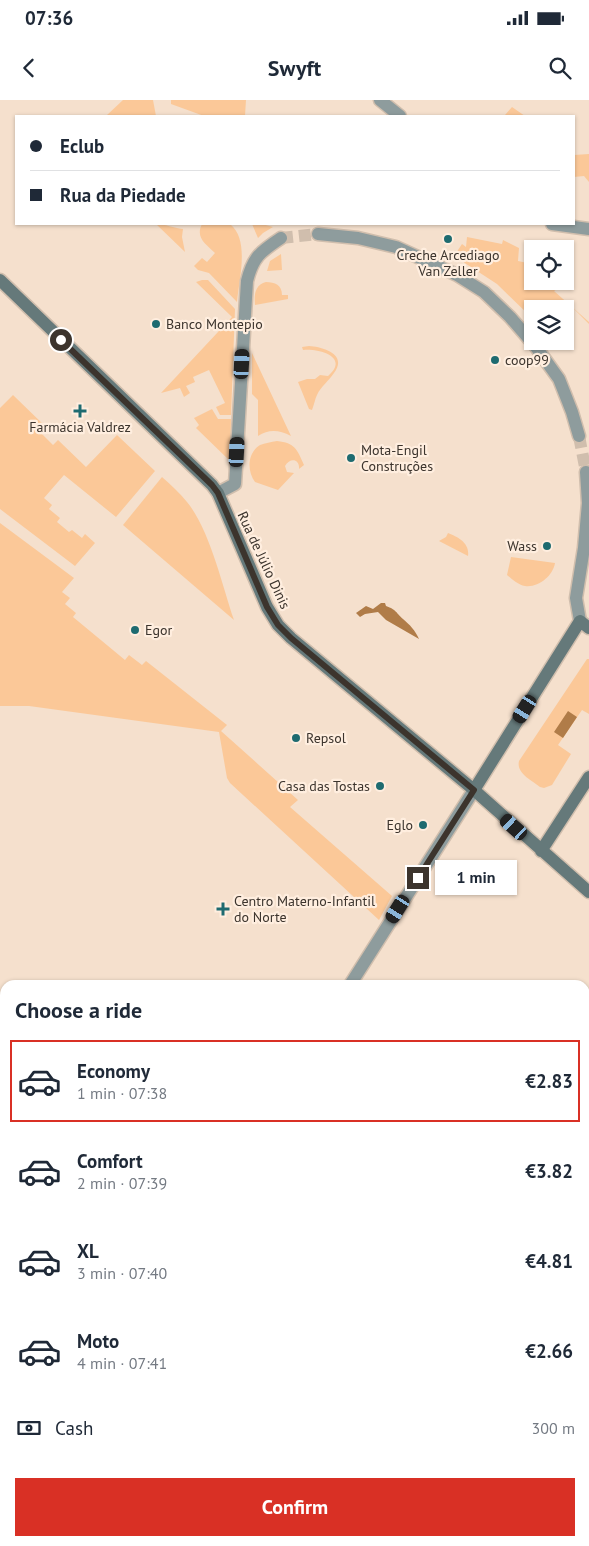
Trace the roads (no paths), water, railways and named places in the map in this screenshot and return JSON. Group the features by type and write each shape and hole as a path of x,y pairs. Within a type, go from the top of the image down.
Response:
{"main road":[{"name":"Rua de Júlio Dinis","path":"0,280 204,477 218,493 267,607 278,625 298,644 474,790 589,892"},
{"path":"474,790 584,624"},
{"path":"541,851 589,777"}],"street":[{"path":"380,100 399,115"},
{"path":"559,225 589,229"},
{"path":"318,234 358,238 396,247 457,275 484,292 530,339 559,379 579,436"},
{"path":"218,493 236,484 247,281 251,264 263,250 281,238"},
{"path":"584,624 576,598 584,548 588,503 586,472"},
{"path":"584,624 589,608"},
{"path":"353,980 474,790"}],"tunnel":[{"path":"281,238 318,234"},
{"path":"579,436 586,472"}],"place":[{"name":"Creche Arcediago Van Zeller","path":"448,239"},
{"name":"Banco Montepio","path":"156,324"},
{"name":"coop99","path":"495,360"},
{"name":"Farmácia Valdrez","path":"80,411"},
{"name":"Mota-Engil Construções","path":"351,458"},
{"name":"Wass","path":"547,546"},
{"name":"Egor","path":"135,630"},
{"name":"Repsol","path":"296,738"},
{"name":"Casa das Tostas","path":"380,786"},
{"name":"Eglo","path":"423,825"},
{"name":"Centro Materno-Infantil do Norte","path":"223,909"}]}
